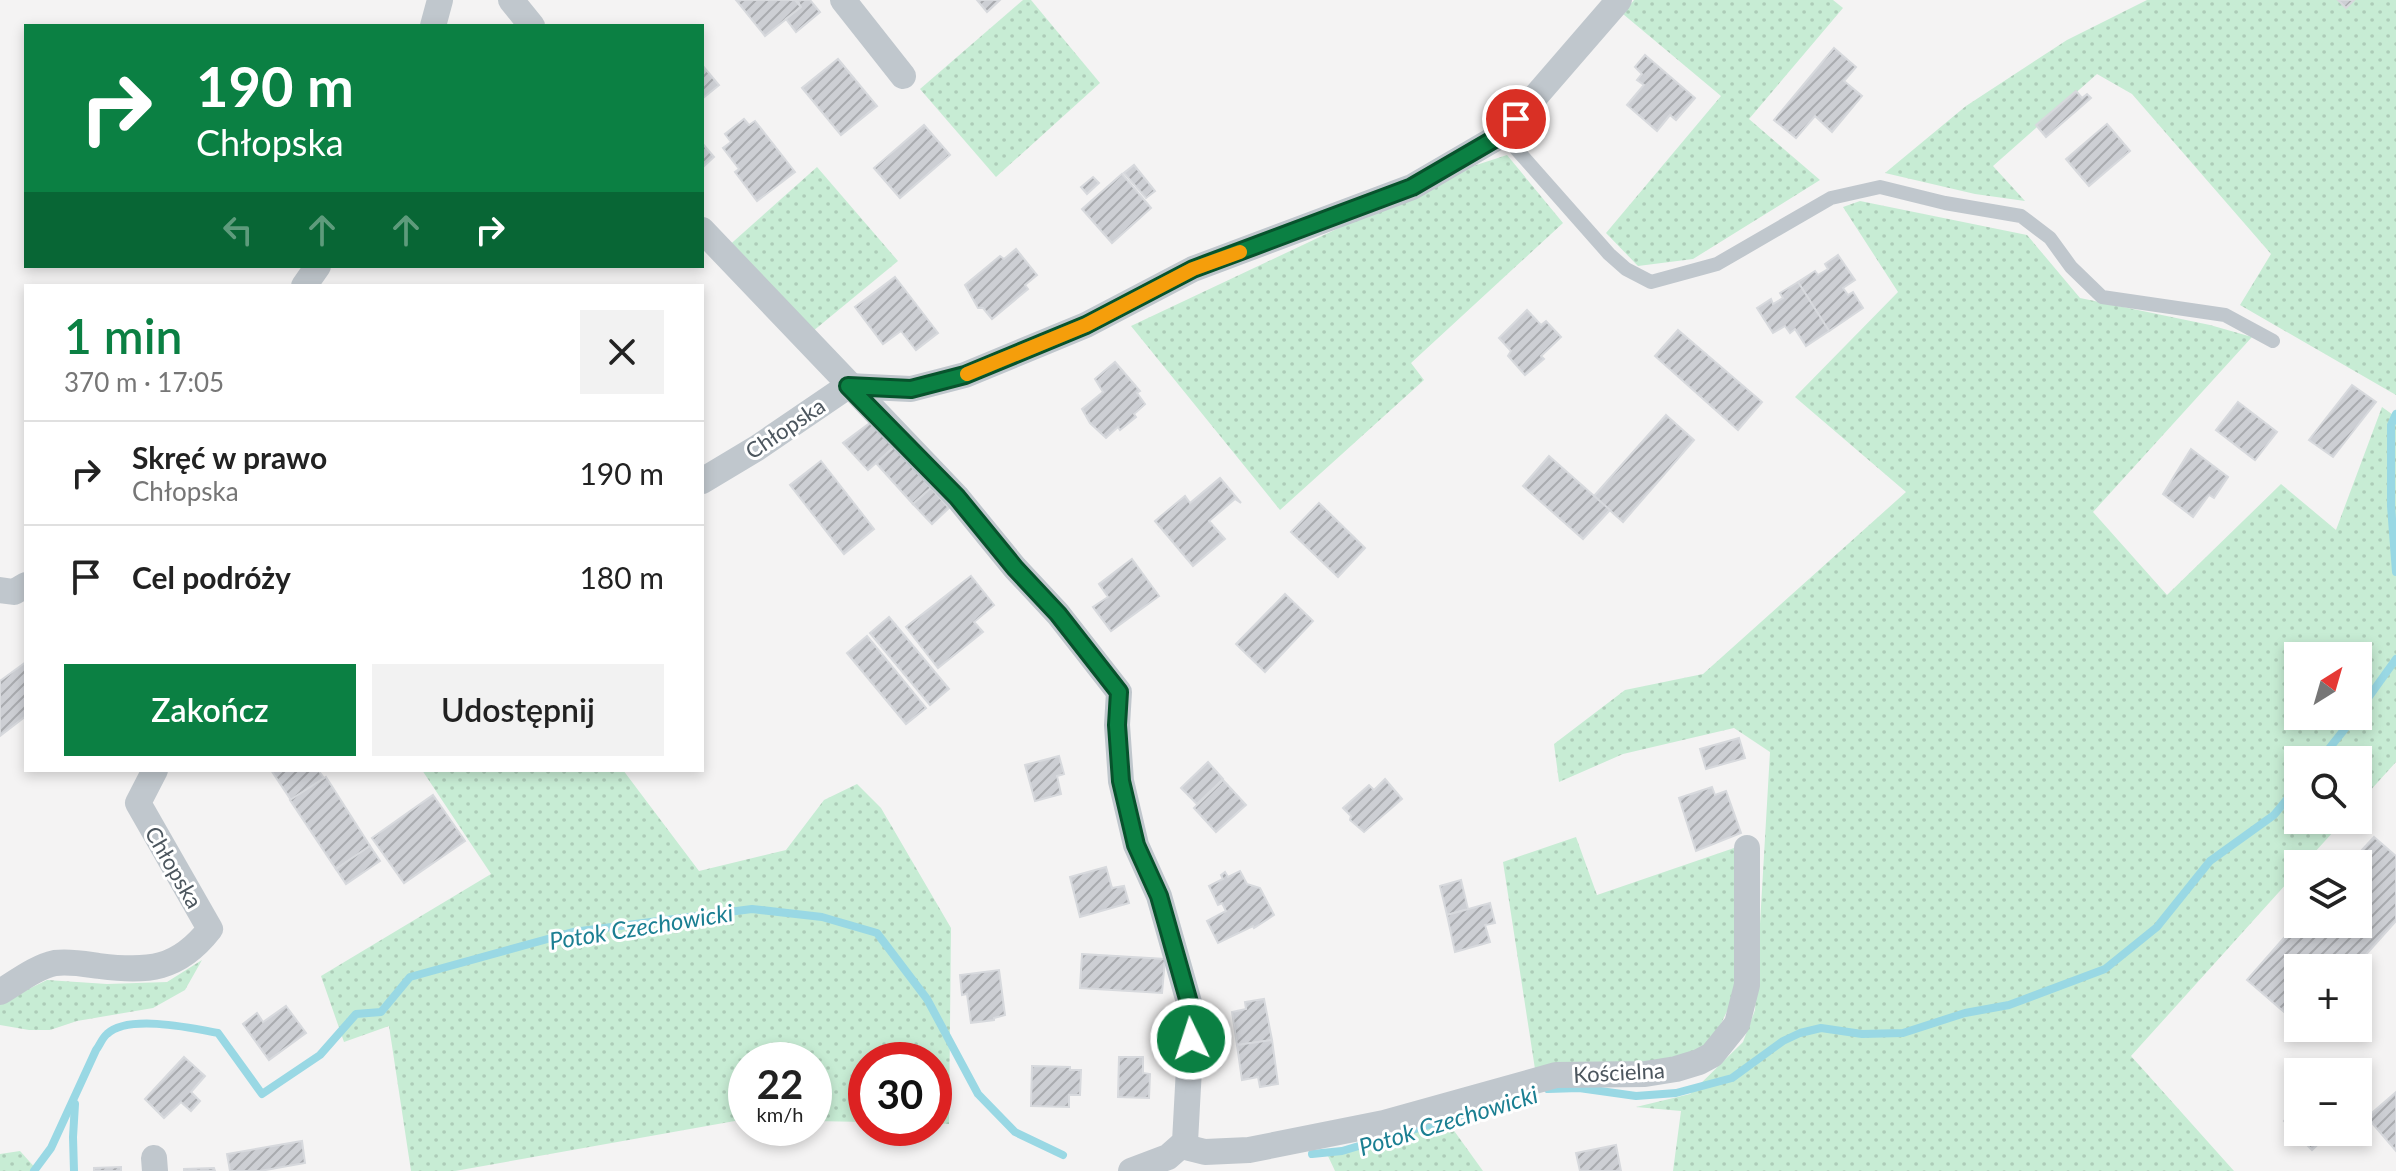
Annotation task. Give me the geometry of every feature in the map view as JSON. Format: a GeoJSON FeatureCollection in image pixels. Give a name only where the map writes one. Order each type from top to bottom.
{"type":"FeatureCollection","features":[{"type":"Feature","properties":{"kind":"street"},"geometry":{"type":"LineString","coordinates":[[434,24],[440,0]]}},
{"type":"Feature","properties":{"kind":"street"},"geometry":{"type":"LineString","coordinates":[[511,0],[530,24]]}},
{"type":"Feature","properties":{"kind":"street"},"geometry":{"type":"LineString","coordinates":[[843,0],[903,76]]}},
{"type":"Feature","properties":{"kind":"street","name":"Chłopska"},"geometry":{"type":"LineString","coordinates":[[704,480],[848,386],[911,389],[965,375],[1086,325],[1193,269],[1412,187],[1503,134],[1619,0]]}},
{"type":"Feature","properties":{"kind":"street"},"geometry":{"type":"LineString","coordinates":[[704,232],[957,497],[1015,568],[1058,614],[1119,692],[1117,725],[1121,781],[1136,845],[1159,896],[1192,1013],[1185,1142],[1168,1157],[1131,1171]]}},
{"type":"Feature","properties":{"kind":"street"},"geometry":{"type":"LineString","coordinates":[[0,590],[14,592],[24,586]]}},
{"type":"Feature","properties":{"kind":"street","name":"Chłopska"},"geometry":{"type":"LineString","coordinates":[[0,992],[40,968],[54,964],[72,962],[130,970],[174,962],[195,948],[210,929],[138,803],[154,772]]}},
{"type":"Feature","properties":{"kind":"street","name":"Kościelna"},"geometry":{"type":"LineString","coordinates":[[1181,1146],[1205,1152],[1249,1150],[1384,1123],[1556,1075],[1645,1074],[1699,1062],[1712,1055],[1737,1024],[1747,985],[1747,848]]}},
{"type":"Feature","properties":{"kind":"lane"},"geometry":{"type":"LineString","coordinates":[[1503,134],[1609,254],[1626,269],[1651,282],[1717,264],[1831,198],[1880,187],[1945,203],[2021,216],[2050,238],[2071,267],[2102,297],[2225,315],[2273,341]]}},
{"type":"Feature","properties":{"kind":"green space"},"geometry":{"type":"Polygon","coordinates":[[[1023,0],[1031,0],[1100,83],[996,177],[920,89],[1023,0]]]}},
{"type":"Feature","properties":{"kind":"green space"},"geometry":{"type":"Polygon","coordinates":[[[1634,0],[1833,0],[1843,8],[1749,119],[1820,180],[1693,259],[1638,266],[1606,233],[1721,96],[1623,14],[1634,0]]]}},
{"type":"Feature","properties":{"kind":"green space"},"geometry":{"type":"Polygon","coordinates":[[[2147,0],[2396,0],[2396,395],[2240,305],[2271,254],[2132,94],[2097,74],[1993,166],[2025,201],[1975,194],[1885,173],[1966,106],[2067,40],[2147,0]]]}},
{"type":"Feature","properties":{"kind":"green space"},"geometry":{"type":"Polygon","coordinates":[[[1507,155],[1563,223],[1411,363],[1424,380],[1280,510],[1131,326],[1464,169],[1507,155]]]}},
{"type":"Feature","properties":{"kind":"green space"},"geometry":{"type":"Polygon","coordinates":[[[817,167],[898,261],[807,336],[725,249],[817,167]]]}},
{"type":"Feature","properties":{"kind":"green space"},"geometry":{"type":"Polygon","coordinates":[[[1860,201],[2027,235],[2080,298],[2210,325],[2252,337],[2093,512],[2167,595],[2281,484],[2336,530],[2382,407],[2396,417],[2396,762],[2372,789],[2372,746],[2284,746],[2284,834],[2331,834],[2317,850],[2284,850],[2284,887],[2131,1056],[2234,1171],[1673,1171],[1681,1111],[1636,1107],[1690,1094],[1743,1042],[1755,1010],[1770,752],[1734,728],[1623,754],[1559,782],[1554,744],[1625,690],[1703,674],[1906,492],[1795,397],[1898,292],[1843,207],[1860,201]]]}},
{"type":"Feature","properties":{"kind":"green space"},"geometry":{"type":"Polygon","coordinates":[[[423,772],[625,772],[699,871],[786,850],[824,800],[857,784],[881,808],[951,928],[950,1042],[848,1042],[848,1122],[832,1121],[832,1042],[728,1042],[728,1122],[455,1171],[411,1171],[389,1026],[344,1042],[321,976],[491,874],[423,772]]]}},
{"type":"Feature","properties":{"kind":"green space"},"geometry":{"type":"Polygon","coordinates":[[[1576,837],[1597,895],[1737,847],[1736,993],[1709,1048],[1687,1062],[1535,1069],[1503,862],[1576,837]]]}},
{"type":"Feature","properties":{"kind":"green space"},"geometry":{"type":"Polygon","coordinates":[[[202,960],[185,990],[153,1008],[77,1021],[50,1030],[0,1025],[0,1003],[47,980],[107,984],[167,982],[202,960]]]}},
{"type":"Feature","properties":{"kind":"green space"},"geometry":{"type":"Polygon","coordinates":[[[1447,1121],[1483,1171],[1335,1171],[1328,1156],[1447,1121]]]}},
{"type":"Feature","properties":{"kind":"green space"},"geometry":{"type":"Polygon","coordinates":[[[20,1151],[38,1171],[0,1171],[0,1154],[20,1151]]]}},
{"type":"Feature","properties":{"kind":"building"},"geometry":{"type":"Polygon","coordinates":[[[736,0],[795,0],[801,7],[765,36],[736,0]]]}},
{"type":"Feature","properties":{"kind":"building"},"geometry":{"type":"Polygon","coordinates":[[[797,0],[810,0],[820,12],[796,32],[786,19],[801,7],[797,0]]]}},
{"type":"Feature","properties":{"kind":"building"},"geometry":{"type":"Polygon","coordinates":[[[977,0],[1000,0],[987,12],[977,0]]]}},
{"type":"Feature","properties":{"kind":"building"},"geometry":{"type":"Polygon","coordinates":[[[2338,0],[2354,0],[2346,8],[2338,0]]]}},
{"type":"Feature","properties":{"kind":"building"},"geometry":{"type":"Polygon","coordinates":[[[1834,48],[1856,67],[1844,81],[1862,96],[1832,132],[1815,116],[1796,138],[1774,120],[1834,48]]]}},
{"type":"Feature","properties":{"kind":"building"},"geometry":{"type":"Polygon","coordinates":[[[1645,55],[1695,98],[1676,120],[1670,115],[1657,131],[1627,105],[1644,85],[1637,80],[1642,74],[1635,67],[1645,55]]]}},
{"type":"Feature","properties":{"kind":"building"},"geometry":{"type":"Polygon","coordinates":[[[838,59],[877,106],[841,135],[802,88],[838,59]]]}},
{"type":"Feature","properties":{"kind":"building"},"geometry":{"type":"Polygon","coordinates":[[[704,67],[719,85],[704,97],[704,67]]]}},
{"type":"Feature","properties":{"kind":"building"},"geometry":{"type":"Polygon","coordinates":[[[2076,91],[2082,98],[2087,94],[2091,98],[2046,137],[2036,125],[2076,91]]]}},
{"type":"Feature","properties":{"kind":"building"},"geometry":{"type":"Polygon","coordinates":[[[744,119],[749,125],[755,121],[795,172],[757,201],[735,172],[739,169],[723,148],[731,142],[725,134],[744,119]]]}},
{"type":"Feature","properties":{"kind":"building"},"geometry":{"type":"Polygon","coordinates":[[[2107,124],[2130,151],[2089,186],[2066,159],[2107,124]]]}},
{"type":"Feature","properties":{"kind":"building"},"geometry":{"type":"Polygon","coordinates":[[[924,125],[950,155],[900,198],[874,168],[924,125]]]}},
{"type":"Feature","properties":{"kind":"building"},"geometry":{"type":"Polygon","coordinates":[[[704,145],[714,157],[704,166],[704,145]]]}},
{"type":"Feature","properties":{"kind":"building"},"geometry":{"type":"Polygon","coordinates":[[[1134,165],[1155,191],[1146,198],[1124,173],[1134,165]]]}},
{"type":"Feature","properties":{"kind":"building"},"geometry":{"type":"Polygon","coordinates":[[[1122,174],[1151,208],[1112,243],[1082,209],[1122,174]]]}},
{"type":"Feature","properties":{"kind":"building"},"geometry":{"type":"Polygon","coordinates":[[[1093,177],[1099,183],[1087,194],[1081,187],[1093,177]]]}},
{"type":"Feature","properties":{"kind":"building"},"geometry":{"type":"Polygon","coordinates":[[[1016,249],[1037,275],[1025,285],[1028,289],[992,319],[983,308],[978,308],[965,285],[1000,256],[1004,259],[1016,249]]]}},
{"type":"Feature","properties":{"kind":"building"},"geometry":{"type":"Polygon","coordinates":[[[1838,255],[1855,280],[1843,288],[1848,295],[1853,292],[1863,308],[1829,331],[1798,282],[1815,271],[1818,275],[1828,269],[1825,264],[1838,255]]]}},
{"type":"Feature","properties":{"kind":"building"},"geometry":{"type":"Polygon","coordinates":[[[895,277],[938,333],[916,350],[901,331],[883,344],[855,307],[895,277]]]}},
{"type":"Feature","properties":{"kind":"building"},"geometry":{"type":"Polygon","coordinates":[[[1798,282],[1829,331],[1806,346],[1795,329],[1790,333],[1785,326],[1773,333],[1757,308],[1771,299],[1773,304],[1783,298],[1780,293],[1798,282]]]}},
{"type":"Feature","properties":{"kind":"building"},"geometry":{"type":"Polygon","coordinates":[[[1527,310],[1541,325],[1546,321],[1561,337],[1541,356],[1544,359],[1525,375],[1508,356],[1511,351],[1499,338],[1527,310]]]}},
{"type":"Feature","properties":{"kind":"building"},"geometry":{"type":"Polygon","coordinates":[[[1678,330],[1762,402],[1738,430],[1655,356],[1678,330]]]}},
{"type":"Feature","properties":{"kind":"building"},"geometry":{"type":"Polygon","coordinates":[[[1115,362],[1140,391],[1137,393],[1145,404],[1134,414],[1136,417],[1106,438],[1090,423],[1082,409],[1103,392],[1095,379],[1115,362]]]}},
{"type":"Feature","properties":{"kind":"building"},"geometry":{"type":"Polygon","coordinates":[[[2352,385],[2376,402],[2333,457],[2309,440],[2352,385]]]}},
{"type":"Feature","properties":{"kind":"building"},"geometry":{"type":"Polygon","coordinates":[[[2238,402],[2277,432],[2255,460],[2216,430],[2238,402]]]}},
{"type":"Feature","properties":{"kind":"building"},"geometry":{"type":"Polygon","coordinates":[[[1666,415],[1694,440],[1623,522],[1594,496],[1666,415]]]}},
{"type":"Feature","properties":{"kind":"building"},"geometry":{"type":"Polygon","coordinates":[[[871,422],[894,447],[868,470],[843,443],[871,422]]]}},
{"type":"Feature","properties":{"kind":"building"},"geometry":{"type":"Polygon","coordinates":[[[894,447],[931,488],[913,504],[876,463],[894,447]]]}},
{"type":"Feature","properties":{"kind":"building"},"geometry":{"type":"Polygon","coordinates":[[[2191,449],[2228,477],[2214,498],[2209,495],[2193,517],[2163,494],[2191,449]]]}},
{"type":"Feature","properties":{"kind":"building"},"geometry":{"type":"Polygon","coordinates":[[[1549,456],[1610,510],[1583,539],[1523,486],[1549,456]]]}},
{"type":"Feature","properties":{"kind":"building"},"geometry":{"type":"Polygon","coordinates":[[[821,461],[874,529],[844,554],[790,485],[821,461]]]}},
{"type":"Feature","properties":{"kind":"building"},"geometry":{"type":"Polygon","coordinates":[[[1220,478],[1241,503],[1235,499],[1209,521],[1225,539],[1193,566],[1155,521],[1185,496],[1190,503],[1220,478]]]}},
{"type":"Feature","properties":{"kind":"building"},"geometry":{"type":"Polygon","coordinates":[[[931,488],[949,508],[932,524],[913,504],[931,488]]]}},
{"type":"Feature","properties":{"kind":"building"},"geometry":{"type":"Polygon","coordinates":[[[1319,503],[1365,548],[1338,577],[1291,532],[1319,503]]]}},
{"type":"Feature","properties":{"kind":"building"},"geometry":{"type":"Polygon","coordinates":[[[1132,559],[1159,596],[1111,631],[1093,607],[1108,597],[1099,584],[1132,559]]]}},
{"type":"Feature","properties":{"kind":"building"},"geometry":{"type":"Polygon","coordinates":[[[971,576],[994,605],[974,622],[983,632],[938,668],[906,627],[971,576]]]}},
{"type":"Feature","properties":{"kind":"building"},"geometry":{"type":"Polygon","coordinates":[[[1285,594],[1313,621],[1265,672],[1236,644],[1285,594]]]}},
{"type":"Feature","properties":{"kind":"building"},"geometry":{"type":"Polygon","coordinates":[[[889,617],[949,689],[930,705],[870,633],[889,617]]]}},
{"type":"Feature","properties":{"kind":"building"},"geometry":{"type":"Polygon","coordinates":[[[867,636],[926,708],[906,724],[847,653],[867,636]]]}},
{"type":"Feature","properties":{"kind":"building"},"geometry":{"type":"Polygon","coordinates":[[[24,663],[24,718],[0,736],[0,681],[24,663]]]}},
{"type":"Feature","properties":{"kind":"building"},"geometry":{"type":"Polygon","coordinates":[[[1739,738],[1745,758],[1706,769],[1700,749],[1739,738]]]}},
{"type":"Feature","properties":{"kind":"building"},"geometry":{"type":"Polygon","coordinates":[[[1059,756],[1064,774],[1057,776],[1061,794],[1035,801],[1025,765],[1059,756]]]}},
{"type":"Feature","properties":{"kind":"building"},"geometry":{"type":"Polygon","coordinates":[[[1208,762],[1223,779],[1197,804],[1181,788],[1208,762]]]}},
{"type":"Feature","properties":{"kind":"building"},"geometry":{"type":"Polygon","coordinates":[[[272,772],[320,772],[324,778],[291,800],[272,772]]]}},
{"type":"Feature","properties":{"kind":"building"},"geometry":{"type":"Polygon","coordinates":[[[326,777],[370,846],[336,869],[290,800],[326,777]]]}},
{"type":"Feature","properties":{"kind":"building"},"geometry":{"type":"Polygon","coordinates":[[[1385,779],[1402,799],[1364,832],[1350,820],[1351,816],[1343,808],[1369,785],[1374,790],[1385,779]]]}},
{"type":"Feature","properties":{"kind":"building"},"geometry":{"type":"Polygon","coordinates":[[[1223,780],[1246,805],[1216,832],[1194,808],[1223,780]]]}},
{"type":"Feature","properties":{"kind":"building"},"geometry":{"type":"Polygon","coordinates":[[[1712,787],[1715,795],[1726,791],[1741,833],[1696,851],[1679,798],[1712,787]]]}},
{"type":"Feature","properties":{"kind":"building"},"geometry":{"type":"Polygon","coordinates":[[[433,795],[465,841],[404,883],[372,838],[433,795]]]}},
{"type":"Feature","properties":{"kind":"building"},"geometry":{"type":"Polygon","coordinates":[[[2374,837],[2396,856],[2396,921],[2367,954],[2284,954],[2284,1012],[2247,980],[2284,938],[2372,938],[2372,850],[2362,850],[2374,837]]]}},
{"type":"Feature","properties":{"kind":"building"},"geometry":{"type":"Polygon","coordinates":[[[370,846],[380,861],[346,884],[336,869],[370,846]]]}},
{"type":"Feature","properties":{"kind":"building"},"geometry":{"type":"Polygon","coordinates":[[[1106,867],[1112,888],[1124,886],[1129,903],[1080,917],[1070,877],[1106,867]]]}},
{"type":"Feature","properties":{"kind":"building"},"geometry":{"type":"Polygon","coordinates":[[[1240,871],[1247,884],[1260,888],[1274,915],[1254,928],[1218,943],[1207,921],[1226,911],[1222,903],[1218,905],[1209,886],[1223,879],[1221,875],[1225,872],[1228,877],[1240,871]]]}},
{"type":"Feature","properties":{"kind":"building"},"geometry":{"type":"Polygon","coordinates":[[[1461,880],[1468,909],[1447,915],[1440,886],[1461,880]]]}},
{"type":"Feature","properties":{"kind":"building"},"geometry":{"type":"Polygon","coordinates":[[[1490,903],[1495,923],[1485,925],[1490,942],[1455,952],[1447,915],[1490,903]]]}},
{"type":"Feature","properties":{"kind":"building"},"geometry":{"type":"Polygon","coordinates":[[[1082,954],[1165,959],[1162,993],[1080,988],[1082,954]]]}},
{"type":"Feature","properties":{"kind":"building"},"geometry":{"type":"Polygon","coordinates":[[[999,970],[1005,1015],[971,1023],[967,994],[962,995],[960,975],[999,970]]]}},
{"type":"Feature","properties":{"kind":"building"},"geometry":{"type":"Polygon","coordinates":[[[1264,999],[1272,1040],[1237,1045],[1232,1012],[1246,1009],[1245,1002],[1264,999]]]}},
{"type":"Feature","properties":{"kind":"building"},"geometry":{"type":"Polygon","coordinates":[[[286,1006],[306,1033],[269,1060],[243,1024],[257,1013],[263,1022],[286,1006]]]}},
{"type":"Feature","properties":{"kind":"building"},"geometry":{"type":"Polygon","coordinates":[[[1272,1040],[1278,1084],[1260,1087],[1258,1077],[1242,1080],[1237,1045],[1272,1040]]]}},
{"type":"Feature","properties":{"kind":"building"},"geometry":{"type":"Polygon","coordinates":[[[184,1057],[205,1076],[191,1092],[200,1101],[191,1111],[181,1102],[164,1118],[145,1099],[184,1057]]]}},
{"type":"Feature","properties":{"kind":"building"},"geometry":{"type":"Polygon","coordinates":[[[1119,1057],[1143,1057],[1143,1073],[1150,1074],[1149,1098],[1118,1097],[1119,1057]]]}},
{"type":"Feature","properties":{"kind":"building"},"geometry":{"type":"Polygon","coordinates":[[[1032,1066],[1081,1070],[1080,1095],[1069,1095],[1069,1107],[1031,1106],[1032,1066]]]}},
{"type":"Feature","properties":{"kind":"building"},"geometry":{"type":"Polygon","coordinates":[[[2396,1092],[2396,1151],[2372,1123],[2372,1113],[2396,1092]]]}},
{"type":"Feature","properties":{"kind":"building"},"geometry":{"type":"Polygon","coordinates":[[[302,1141],[305,1163],[260,1171],[230,1171],[227,1154],[302,1141]]]}},
{"type":"Feature","properties":{"kind":"building"},"geometry":{"type":"Polygon","coordinates":[[[1616,1145],[1621,1171],[1580,1171],[1576,1153],[1616,1145]]]}},
{"type":"Feature","properties":{"kind":"building"},"geometry":{"type":"Polygon","coordinates":[[[121,1167],[121,1171],[94,1171],[94,1168],[121,1167]]]}},
{"type":"Feature","properties":{"kind":"building"},"geometry":{"type":"Polygon","coordinates":[[[214,1168],[215,1171],[184,1171],[184,1169],[214,1168]]]}},
{"type":"Feature","properties":{"kind":"waterway","name":"Potok Czechowicki"},"geometry":{"type":"LineString","coordinates":[[2396,414],[2391,425],[2391,506],[2396,572]]}},
{"type":"Feature","properties":{"kind":"waterway","name":"Potok Czechowicki"},"geometry":{"type":"LineString","coordinates":[[2372,692],[2396,659]]}},
{"type":"Feature","properties":{"kind":"waterway","name":"Potok Czechowicki"},"geometry":{"type":"LineString","coordinates":[[2331,746],[2344,730]]}},
{"type":"Feature","properties":{"kind":"waterway","name":"Potok Czechowicki"},"geometry":{"type":"LineString","coordinates":[[1548,1089],[1579,1088],[1636,1096],[1676,1093],[1732,1078],[1783,1041],[1800,1033],[1821,1028],[1862,1034],[1903,1033],[1965,1013],[2009,1005],[2105,969],[2157,927],[2210,861],[2274,815],[2284,803]]}},
{"type":"Feature","properties":{"kind":"waterway","name":"Potok Czechowicki"},"geometry":{"type":"LineString","coordinates":[[34,1171],[51,1148],[96,1050],[105,1036],[117,1028],[161,1024],[218,1033],[262,1094],[320,1055],[356,1014],[381,1012],[410,977],[573,932],[752,909],[822,917],[877,933],[927,999],[978,1094],[1015,1132],[1063,1155]]}},
{"type":"Feature","properties":{"kind":"waterway"},"geometry":{"type":"LineString","coordinates":[[74,1171],[75,1104]]}},
{"type":"Feature","properties":{"kind":"waterway","name":"Potok Czechowicki"},"geometry":{"type":"LineString","coordinates":[[1312,1154],[1342,1151],[1496,1105]]}},
{"type":"Feature","properties":{"kind":"slow traffic"},"geometry":{"type":"LineString","coordinates":[[967,374],[1086,325],[1193,269],[1240,252]]}},
{"type":"Feature","properties":{"kind":"route"},"geometry":{"type":"LineString","coordinates":[[1191,1039],[1192,1013],[1159,896],[1136,845],[1121,781],[1117,725],[1119,692],[1058,614],[1015,568],[957,497],[848,386],[911,389],[965,375],[1086,325],[1193,269],[1412,187],[1503,134],[1516,119]]}}]}
